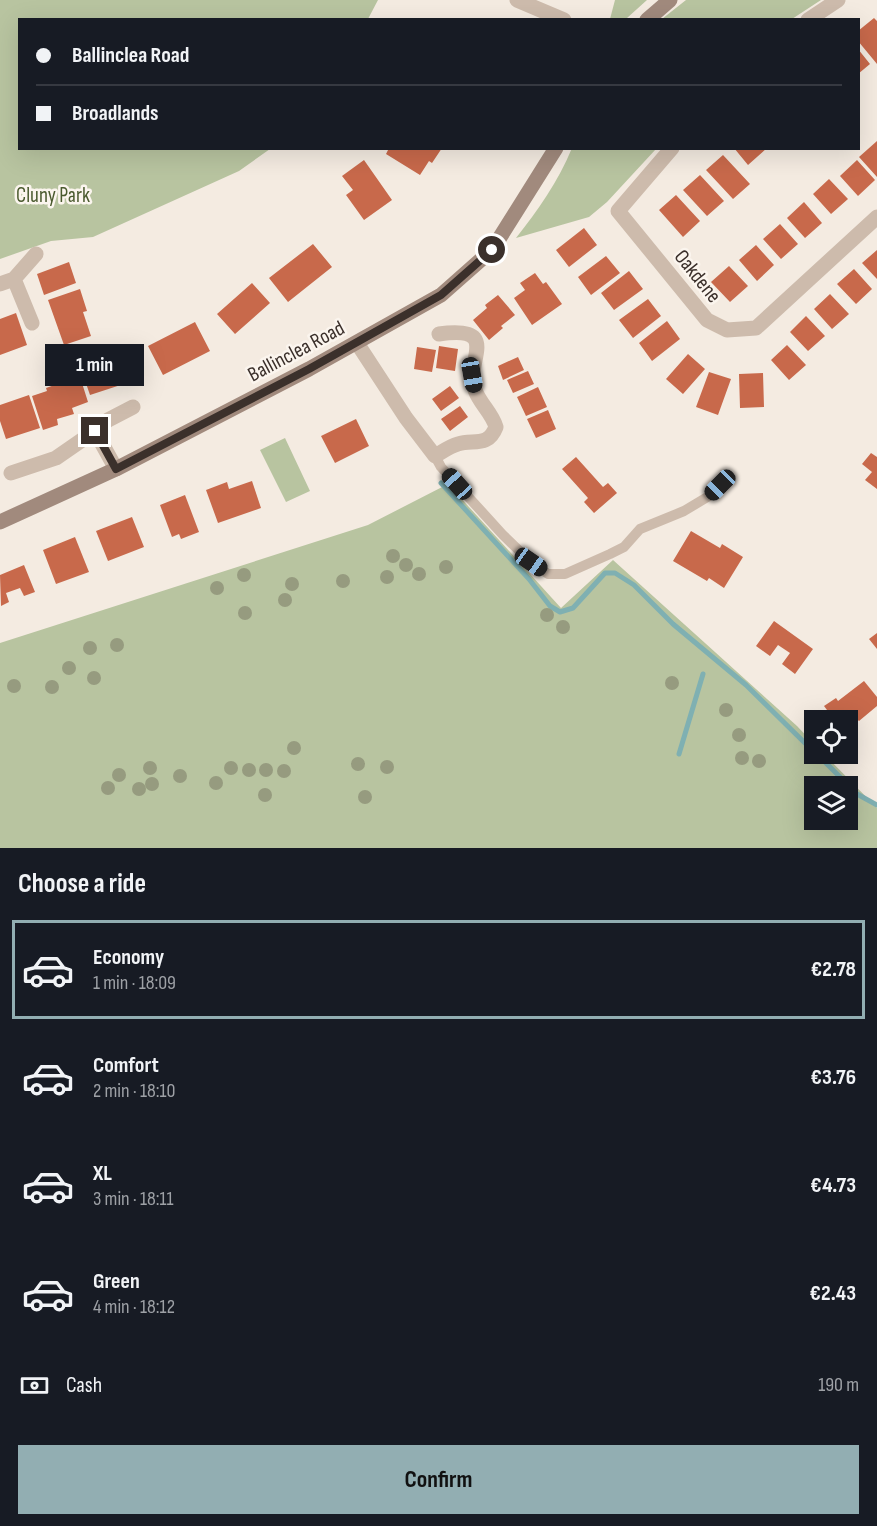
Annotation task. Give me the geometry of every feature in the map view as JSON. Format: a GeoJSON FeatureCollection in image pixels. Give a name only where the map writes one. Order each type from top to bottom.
{"type":"FeatureCollection","features":[{"type":"Feature","properties":{"kind":"street"},"geometry":{"type":"LineString","coordinates":[[518,0],[559,18]]}},
{"type":"Feature","properties":{"kind":"street"},"geometry":{"type":"LineString","coordinates":[[649,18],[670,0]]}},
{"type":"Feature","properties":{"kind":"street"},"geometry":{"type":"LineString","coordinates":[[811,18],[838,0]]}},
{"type":"Feature","properties":{"kind":"street","name":"Ballinclea Road"},"geometry":{"type":"LineString","coordinates":[[0,522],[116,469],[357,343],[441,295],[492,250],[555,150]]}},
{"type":"Feature","properties":{"kind":"street","name":"Oakdene"},"geometry":{"type":"LineString","coordinates":[[670,150],[618,211],[707,320],[727,330],[756,328],[877,217]]}},
{"type":"Feature","properties":{"kind":"street"},"geometry":{"type":"LineString","coordinates":[[32,323],[7,282],[36,254]]}},
{"type":"Feature","properties":{"kind":"street"},"geometry":{"type":"LineString","coordinates":[[357,343],[406,418],[435,456],[459,443],[477,443],[488,439],[496,427],[494,419],[474,390],[472,375],[478,352],[477,344],[472,336],[464,332],[439,334]]}},
{"type":"Feature","properties":{"kind":"street"},"geometry":{"type":"LineString","coordinates":[[11,473],[56,458],[108,420],[133,407]]}},
{"type":"Feature","properties":{"kind":"street"},"geometry":{"type":"LineString","coordinates":[[95,431],[116,469]]}},
{"type":"Feature","properties":{"kind":"lane"},"geometry":{"type":"LineString","coordinates":[[435,456],[441,467],[503,534],[531,562],[548,574],[565,574],[624,547],[640,529],[684,511],[709,496],[720,485]]}},
{"type":"Feature","properties":{"kind":"green space","name":"Cluny Park"},"geometry":{"type":"Polygon","coordinates":[[[0,0],[378,0],[369,18],[18,18],[18,150],[269,150],[239,171],[93,237],[51,241],[0,259],[0,0]]]}},
{"type":"Feature","properties":{"kind":"green space"},"geometry":{"type":"Polygon","coordinates":[[[615,0],[647,0],[627,18],[610,18],[615,0]]]}},
{"type":"Feature","properties":{"kind":"green space"},"geometry":{"type":"Polygon","coordinates":[[[686,0],[821,0],[794,18],[663,18],[686,0]]]}},
{"type":"Feature","properties":{"kind":"green space"},"geometry":{"type":"Polygon","coordinates":[[[571,150],[655,150],[607,202],[589,217],[516,238],[547,195],[571,150]]]}},
{"type":"Feature","properties":{"kind":"green space"},"geometry":{"type":"Polygon","coordinates":[[[285,438],[310,491],[286,502],[260,450],[285,438]]]}},
{"type":"Feature","properties":{"kind":"green space"},"geometry":{"type":"Polygon","coordinates":[[[448,484],[561,608],[613,560],[804,733],[804,764],[834,764],[846,776],[804,776],[804,830],[858,830],[858,789],[877,808],[877,848],[0,848],[0,643],[368,525],[448,484]]]}},
{"type":"Feature","properties":{"kind":"building"},"geometry":{"type":"Polygon","coordinates":[[[874,18],[877,21],[877,64],[860,43],[860,29],[874,18]]]}},
{"type":"Feature","properties":{"kind":"building"},"geometry":{"type":"Polygon","coordinates":[[[860,52],[870,64],[860,72],[860,52]]]}},
{"type":"Feature","properties":{"kind":"building"},"geometry":{"type":"Polygon","coordinates":[[[877,141],[877,177],[859,157],[877,141]]]}},
{"type":"Feature","properties":{"kind":"building"},"geometry":{"type":"Polygon","coordinates":[[[388,150],[441,150],[432,163],[429,161],[420,175],[386,154],[388,150]]]}},
{"type":"Feature","properties":{"kind":"building"},"geometry":{"type":"Polygon","coordinates":[[[736,150],[765,150],[748,165],[736,150]]]}},
{"type":"Feature","properties":{"kind":"building"},"geometry":{"type":"Polygon","coordinates":[[[723,155],[750,184],[733,199],[706,170],[723,155]]]}},
{"type":"Feature","properties":{"kind":"building"},"geometry":{"type":"Polygon","coordinates":[[[364,160],[392,200],[364,220],[346,195],[353,190],[342,176],[364,160]]]}},
{"type":"Feature","properties":{"kind":"building"},"geometry":{"type":"Polygon","coordinates":[[[857,160],[875,180],[858,196],[840,176],[857,160]]]}},
{"type":"Feature","properties":{"kind":"building"},"geometry":{"type":"Polygon","coordinates":[[[700,175],[724,201],[707,216],[683,190],[700,175]]]}},
{"type":"Feature","properties":{"kind":"building"},"geometry":{"type":"Polygon","coordinates":[[[829,179],[848,199],[831,214],[813,194],[829,179]]]}},
{"type":"Feature","properties":{"kind":"building"},"geometry":{"type":"Polygon","coordinates":[[[676,195],[700,221],[683,237],[659,210],[676,195]]]}},
{"type":"Feature","properties":{"kind":"building"},"geometry":{"type":"Polygon","coordinates":[[[804,202],[822,223],[805,238],[787,218],[804,202]]]}},
{"type":"Feature","properties":{"kind":"building"},"geometry":{"type":"Polygon","coordinates":[[[780,224],[798,244],[781,259],[763,239],[780,224]]]}},
{"type":"Feature","properties":{"kind":"building"},"geometry":{"type":"Polygon","coordinates":[[[584,228],[597,245],[569,267],[556,250],[584,228]]]}},
{"type":"Feature","properties":{"kind":"building"},"geometry":{"type":"Polygon","coordinates":[[[313,244],[332,267],[288,302],[269,278],[313,244]]]}},
{"type":"Feature","properties":{"kind":"building"},"geometry":{"type":"Polygon","coordinates":[[[756,245],[774,265],[757,281],[739,260],[756,245]]]}},
{"type":"Feature","properties":{"kind":"building"},"geometry":{"type":"Polygon","coordinates":[[[877,250],[877,279],[862,263],[877,250]]]}},
{"type":"Feature","properties":{"kind":"building"},"geometry":{"type":"Polygon","coordinates":[[[606,256],[620,273],[591,295],[578,277],[606,256]]]}},
{"type":"Feature","properties":{"kind":"building"},"geometry":{"type":"Polygon","coordinates":[[[69,262],[76,283],[44,295],[37,274],[69,262]]]}},
{"type":"Feature","properties":{"kind":"building"},"geometry":{"type":"Polygon","coordinates":[[[729,266],[748,286],[730,302],[711,282],[729,266]]]}},
{"type":"Feature","properties":{"kind":"building"},"geometry":{"type":"Polygon","coordinates":[[[854,269],[872,289],[856,304],[837,284],[854,269]]]}},
{"type":"Feature","properties":{"kind":"building"},"geometry":{"type":"Polygon","coordinates":[[[629,271],[643,289],[614,310],[601,293],[629,271]]]}},
{"type":"Feature","properties":{"kind":"building"},"geometry":{"type":"Polygon","coordinates":[[[535,273],[543,284],[546,282],[562,304],[532,325],[514,298],[525,290],[520,283],[535,273]]]}},
{"type":"Feature","properties":{"kind":"building"},"geometry":{"type":"Polygon","coordinates":[[[252,283],[270,303],[235,334],[217,314],[252,283]]]}},
{"type":"Feature","properties":{"kind":"building"},"geometry":{"type":"Polygon","coordinates":[[[80,289],[87,311],[83,312],[91,336],[64,345],[48,300],[80,289]]]}},
{"type":"Feature","properties":{"kind":"building"},"geometry":{"type":"Polygon","coordinates":[[[830,294],[849,314],[832,329],[814,309],[830,294]]]}},
{"type":"Feature","properties":{"kind":"building"},"geometry":{"type":"Polygon","coordinates":[[[498,295],[515,315],[489,340],[473,320],[487,308],[485,305],[498,295]]]}},
{"type":"Feature","properties":{"kind":"building"},"geometry":{"type":"Polygon","coordinates":[[[648,299],[661,316],[633,338],[619,320],[648,299]]]}},
{"type":"Feature","properties":{"kind":"building"},"geometry":{"type":"Polygon","coordinates":[[[16,313],[27,345],[0,355],[0,319],[16,313]]]}},
{"type":"Feature","properties":{"kind":"building"},"geometry":{"type":"Polygon","coordinates":[[[806,316],[825,336],[808,351],[790,332],[806,316]]]}},
{"type":"Feature","properties":{"kind":"building"},"geometry":{"type":"Polygon","coordinates":[[[667,321],[680,339],[652,361],[639,343],[667,321]]]}},
{"type":"Feature","properties":{"kind":"building"},"geometry":{"type":"Polygon","coordinates":[[[195,322],[210,351],[163,375],[148,346],[195,322]]]}},
{"type":"Feature","properties":{"kind":"building"},"geometry":{"type":"Polygon","coordinates":[[[787,345],[806,365],[789,380],[771,360],[787,345]]]}},
{"type":"Feature","properties":{"kind":"building"},"geometry":{"type":"Polygon","coordinates":[[[128,346],[139,379],[90,395],[79,363],[128,346]]]}},
{"type":"Feature","properties":{"kind":"building"},"geometry":{"type":"Polygon","coordinates":[[[439,346],[458,349],[455,371],[436,368],[439,346]]]}},
{"type":"Feature","properties":{"kind":"building"},"geometry":{"type":"Polygon","coordinates":[[[417,347],[436,350],[432,372],[414,369],[417,347]]]}},
{"type":"Feature","properties":{"kind":"building"},"geometry":{"type":"Polygon","coordinates":[[[688,354],[705,369],[683,394],[666,379],[688,354]]]}},
{"type":"Feature","properties":{"kind":"building"},"geometry":{"type":"Polygon","coordinates":[[[518,357],[524,370],[503,380],[498,366],[518,357]]]}},
{"type":"Feature","properties":{"kind":"building"},"geometry":{"type":"Polygon","coordinates":[[[75,361],[88,402],[72,408],[74,414],[57,419],[58,425],[43,430],[32,396],[63,382],[58,366],[75,361]]]}},
{"type":"Feature","properties":{"kind":"building"},"geometry":{"type":"Polygon","coordinates":[[[528,371],[534,384],[513,393],[507,380],[528,371]]]}},
{"type":"Feature","properties":{"kind":"building"},"geometry":{"type":"Polygon","coordinates":[[[709,372],[731,379],[718,415],[696,407],[709,372]]]}},
{"type":"Feature","properties":{"kind":"building"},"geometry":{"type":"Polygon","coordinates":[[[763,373],[764,407],[740,408],[739,374],[763,373]]]}},
{"type":"Feature","properties":{"kind":"building"},"geometry":{"type":"Polygon","coordinates":[[[450,386],[459,398],[441,411],[432,399],[450,386]]]}},
{"type":"Feature","properties":{"kind":"building"},"geometry":{"type":"Polygon","coordinates":[[[538,387],[547,407],[526,416],[517,397],[538,387]]]}},
{"type":"Feature","properties":{"kind":"building"},"geometry":{"type":"Polygon","coordinates":[[[29,395],[40,428],[6,439],[0,421],[0,405],[29,395]]]}},
{"type":"Feature","properties":{"kind":"building"},"geometry":{"type":"Polygon","coordinates":[[[460,406],[468,417],[450,431],[441,419],[460,406]]]}},
{"type":"Feature","properties":{"kind":"building"},"geometry":{"type":"Polygon","coordinates":[[[548,410],[556,429],[536,438],[527,419],[548,410]]]}},
{"type":"Feature","properties":{"kind":"building"},"geometry":{"type":"Polygon","coordinates":[[[356,419],[369,446],[335,463],[321,436],[356,419]]]}},
{"type":"Feature","properties":{"kind":"building"},"geometry":{"type":"Polygon","coordinates":[[[871,453],[877,457],[877,489],[865,480],[872,472],[862,464],[871,453]]]}},
{"type":"Feature","properties":{"kind":"building"},"geometry":{"type":"Polygon","coordinates":[[[576,457],[603,487],[608,483],[617,493],[594,513],[584,502],[588,498],[562,469],[576,457]]]}},
{"type":"Feature","properties":{"kind":"building"},"geometry":{"type":"Polygon","coordinates":[[[252,481],[261,508],[218,523],[206,490],[227,482],[229,489],[252,481]]]}},
{"type":"Feature","properties":{"kind":"building"},"geometry":{"type":"Polygon","coordinates":[[[185,495],[199,532],[181,539],[179,534],[172,537],[160,505],[185,495]]]}},
{"type":"Feature","properties":{"kind":"building"},"geometry":{"type":"Polygon","coordinates":[[[132,517],[144,547],[108,561],[96,531],[132,517]]]}},
{"type":"Feature","properties":{"kind":"building"},"geometry":{"type":"Polygon","coordinates":[[[691,531],[720,548],[722,544],[743,557],[724,588],[709,578],[707,581],[673,561],[691,531]]]}},
{"type":"Feature","properties":{"kind":"building"},"geometry":{"type":"Polygon","coordinates":[[[75,537],[89,572],[56,584],[43,550],[75,537]]]}},
{"type":"Feature","properties":{"kind":"building"},"geometry":{"type":"Polygon","coordinates":[[[24,565],[35,592],[24,596],[20,588],[6,593],[9,602],[1,606],[0,575],[24,565]]]}},
{"type":"Feature","properties":{"kind":"building"},"geometry":{"type":"Polygon","coordinates":[[[774,621],[813,649],[795,674],[782,664],[790,653],[778,645],[770,656],[756,646],[774,621]]]}},
{"type":"Feature","properties":{"kind":"building"},"geometry":{"type":"Polygon","coordinates":[[[877,633],[877,649],[869,639],[877,633]]]}},
{"type":"Feature","properties":{"kind":"building"},"geometry":{"type":"Polygon","coordinates":[[[864,681],[877,697],[877,706],[859,721],[858,710],[827,710],[824,706],[836,698],[838,701],[864,681]]]}},
{"type":"Feature","properties":{"kind":"waterway"},"geometry":{"type":"LineString","coordinates":[[441,483],[529,579],[550,606],[560,612],[573,608],[605,573],[615,573],[634,585],[673,624],[746,685],[804,742]]}},
{"type":"Feature","properties":{"kind":"waterway"},"geometry":{"type":"LineString","coordinates":[[679,754],[703,674]]}},
{"type":"Feature","properties":{"kind":"waterway"},"geometry":{"type":"LineString","coordinates":[[827,764],[857,794],[877,805]]}},
{"type":"Feature","properties":{"kind":"route"},"geometry":{"type":"LineString","coordinates":[[95,431],[116,469],[309,369],[441,295],[492,250]]}}]}
